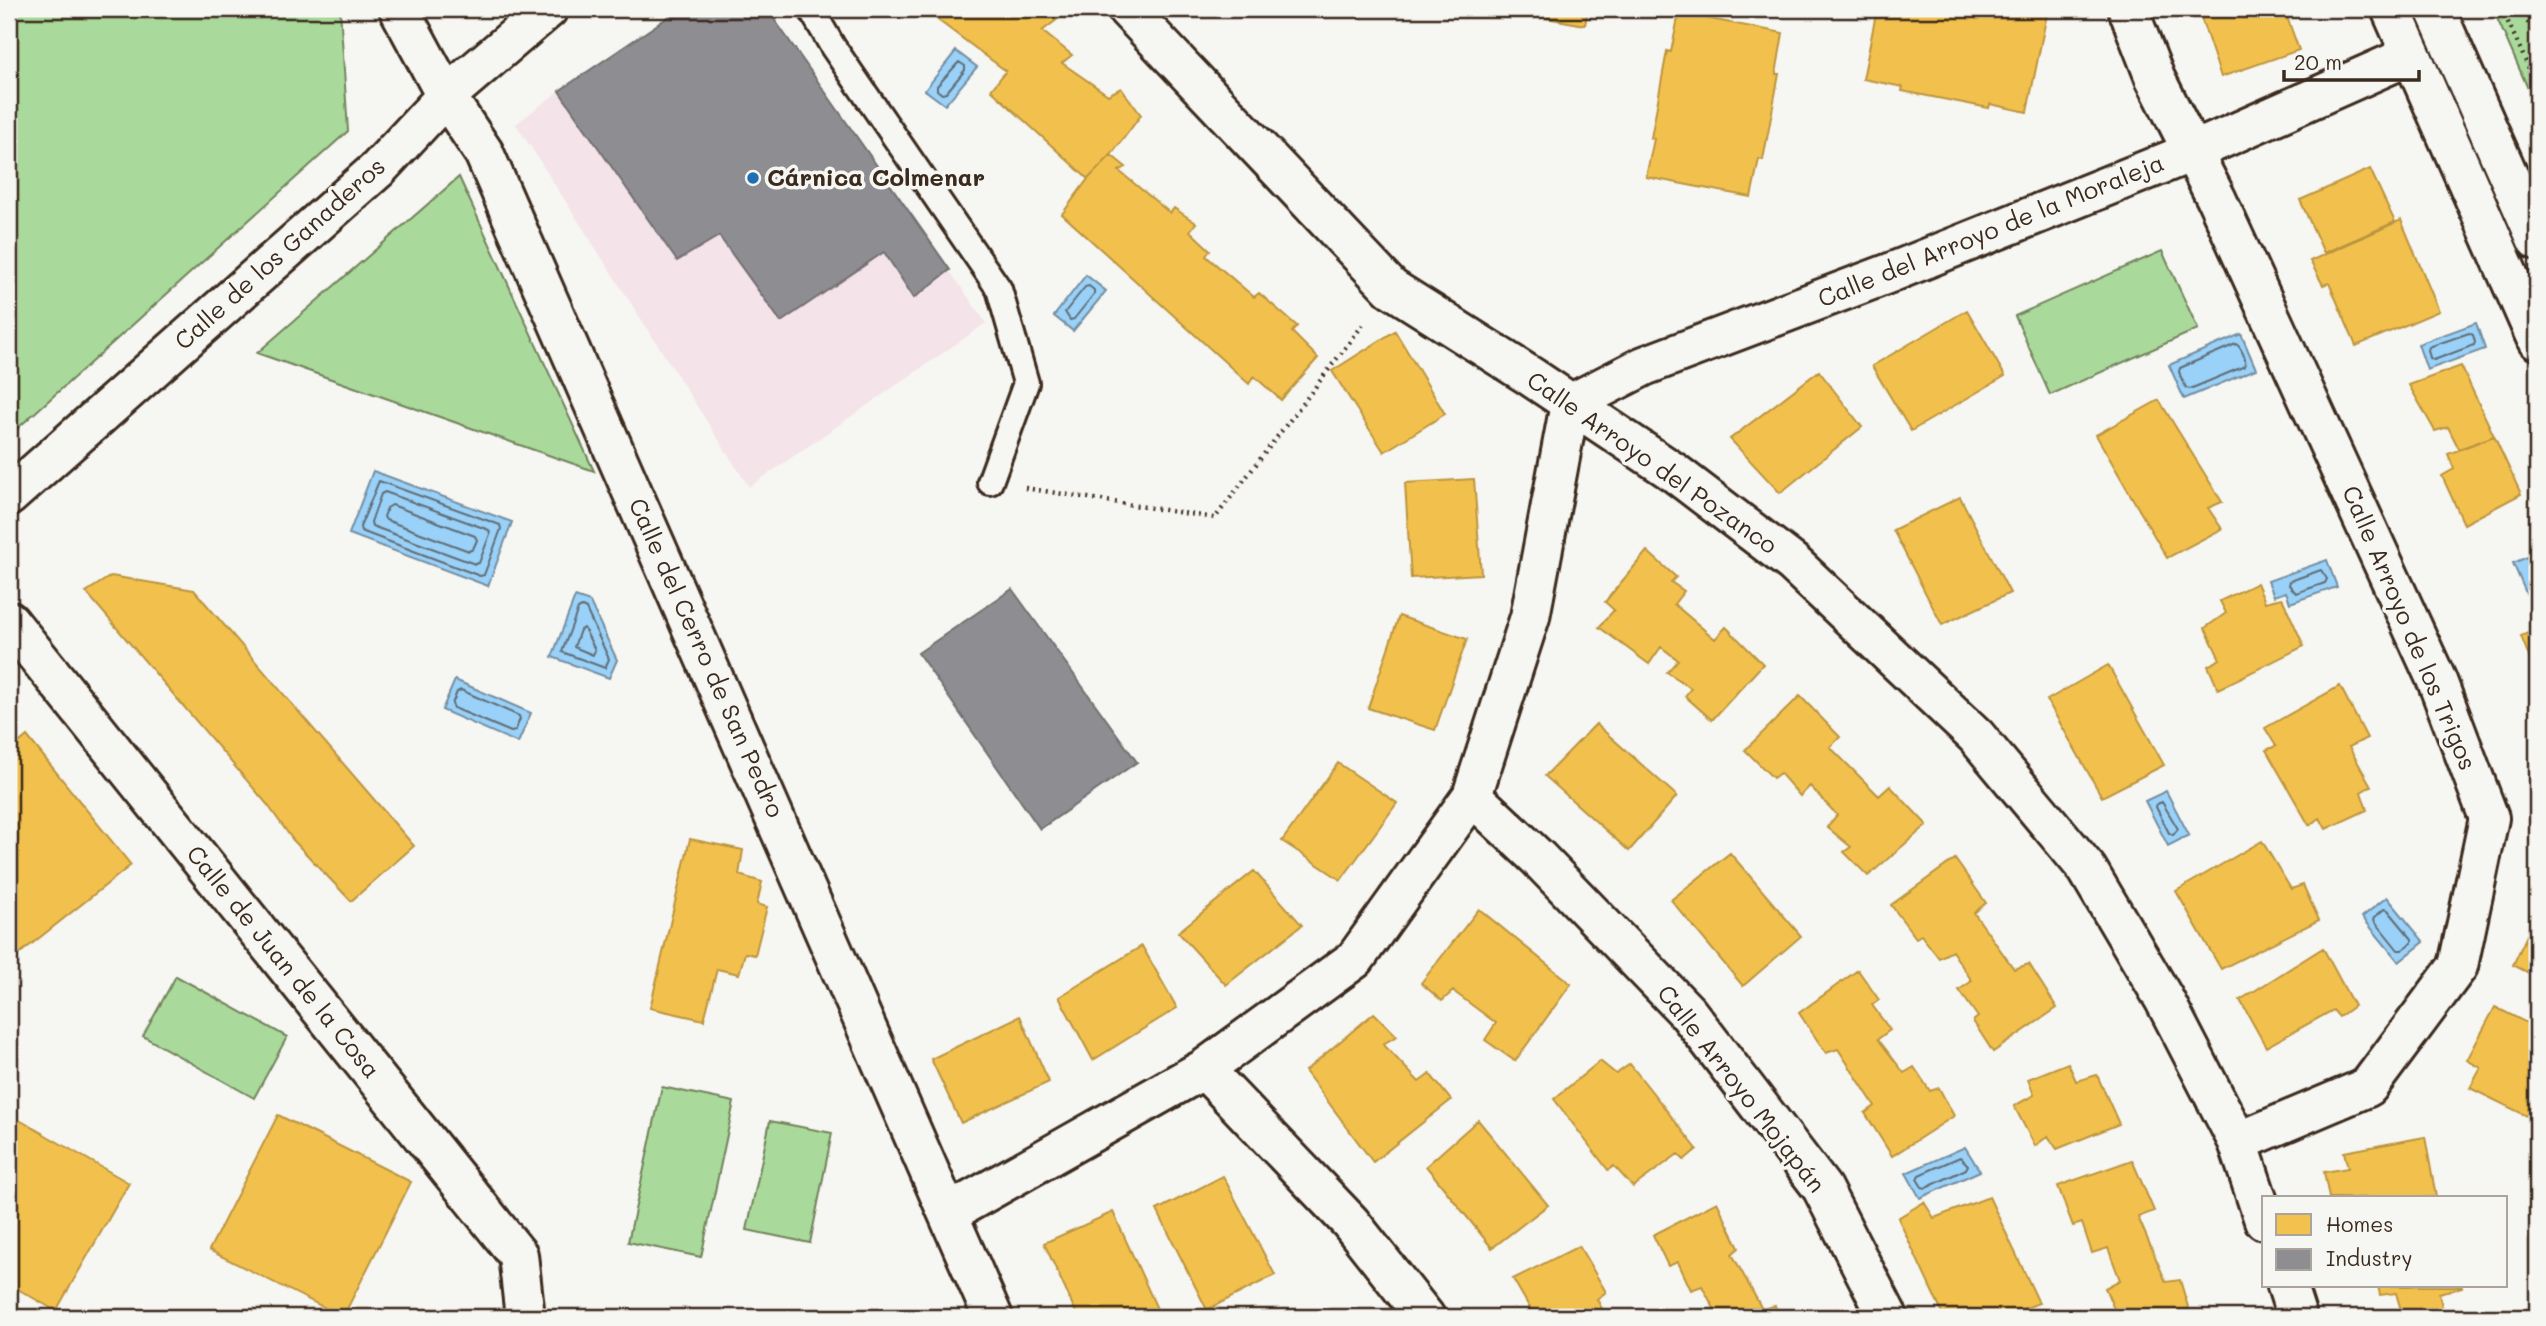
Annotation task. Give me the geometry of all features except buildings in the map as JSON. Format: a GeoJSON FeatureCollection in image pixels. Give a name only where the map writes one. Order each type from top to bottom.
{"type":"FeatureCollection","features":[{"type":"Feature","properties":{"kind":"street","name":"Calle del Cerro de San Pedro"},"geometry":{"type":"LineString","coordinates":[[399,9],[446,96],[484,153],[993,1317]]}},
{"type":"Feature","properties":{"kind":"street","name":"Calle de los Ganaderos"},"geometry":{"type":"LineString","coordinates":[[9,496],[378,169],[446,96],[548,9]]}},
{"type":"Feature","properties":{"kind":"street","name":"Calle Arroyo del Pozanco"},"geometry":{"type":"LineString","coordinates":[[1127,9],[1391,288],[1530,376],[1675,473],[1793,562],[1976,736],[2087,869],[2164,999],[2238,1142],[2262,1214]]}},
{"type":"Feature","properties":{"kind":"street","name":"Calle Arroyo de los Trigos"},"geometry":{"type":"LineString","coordinates":[[2128,9],[2155,78],[2221,211],[2437,681],[2489,818],[2458,966],[2368,1087],[2238,1142]]}},
{"type":"Feature","properties":{"kind":"street"},"geometry":{"type":"LineString","coordinates":[[2391,9],[2537,340]]}},
{"type":"Feature","properties":{"kind":"street"},"geometry":{"type":"LineString","coordinates":[[2435,9],[2537,240]]}},
{"type":"Feature","properties":{"kind":"street","name":"Calle del Arroyo de la Moraleja"},"geometry":{"type":"LineString","coordinates":[[1570,404],[1644,366],[1890,273],[2192,152],[2411,55]]}},
{"type":"Feature","properties":{"kind":"street"},"geometry":{"type":"LineString","coordinates":[[949,1213],[1204,1069],[1355,959],[1472,796],[1530,617],[1570,404]]}},
{"type":"Feature","properties":{"kind":"street","name":"Calle de Juan de la Cosa"},"geometry":{"type":"LineString","coordinates":[[9,621],[518,1255],[525,1317]]}},
{"type":"Feature","properties":{"kind":"street","name":"Calle Arroyo Mojapán"},"geometry":{"type":"LineString","coordinates":[[1472,796],[1538,858],[1688,1013],[1822,1188],[1888,1317]]}},
{"type":"Feature","properties":{"kind":"street"},"geometry":{"type":"LineString","coordinates":[[1204,1069],[1350,1222],[1424,1317]]}},
{"type":"Feature","properties":{"kind":"street"},"geometry":{"type":"LineString","coordinates":[[2288,1288],[2297,1317]]}},
{"type":"Feature","properties":{"kind":"lane"},"geometry":{"type":"LineString","coordinates":[[811,9],[833,47],[999,289],[1026,383],[990,482]]}},
{"type":"Feature","properties":{"kind":"path"},"geometry":{"type":"LineString","coordinates":[[2502,9],[2537,86]]}},
{"type":"Feature","properties":{"kind":"path"},"geometry":{"type":"LineString","coordinates":[[2522,9],[2537,43]]}},
{"type":"Feature","properties":{"kind":"path"},"geometry":{"type":"LineString","coordinates":[[990,482],[1215,519],[1391,288]]}},
{"type":"Feature","properties":{"kind":"shaded area"},"geometry":{"type":"Polygon","coordinates":[[[671,9],[767,9],[986,323],[749,487],[516,124],[559,91],[673,13],[671,9]]]}},
{"type":"Feature","properties":{"kind":"green space"},"geometry":{"type":"Polygon","coordinates":[[[9,9],[340,9],[348,131],[9,436],[9,9]]]}},
{"type":"Feature","properties":{"kind":"green space"},"geometry":{"type":"Polygon","coordinates":[[[2493,9],[2537,9],[2537,109],[2493,9]]]}},
{"type":"Feature","properties":{"kind":"green space"},"geometry":{"type":"Polygon","coordinates":[[[459,177],[594,471],[257,353],[459,177]]]}},
{"type":"Feature","properties":{"kind":"green space"},"geometry":{"type":"Polygon","coordinates":[[[2162,251],[2198,329],[2050,395],[2015,316],[2162,251]]]}},
{"type":"Feature","properties":{"kind":"green space"},"geometry":{"type":"Polygon","coordinates":[[[176,976],[287,1037],[254,1098],[143,1036],[176,976]]]}},
{"type":"Feature","properties":{"kind":"green space"},"geometry":{"type":"Polygon","coordinates":[[[662,1087],[734,1102],[701,1257],[628,1242],[662,1087]]]}},
{"type":"Feature","properties":{"kind":"green space"},"geometry":{"type":"Polygon","coordinates":[[[770,1121],[832,1133],[810,1243],[747,1230],[770,1121]]]}},
{"type":"Feature","properties":{"kind":"water"},"geometry":{"type":"Polygon","coordinates":[[[956,51],[977,67],[945,105],[925,90],[956,51]]]}},
{"type":"Feature","properties":{"kind":"water"},"geometry":{"type":"Polygon","coordinates":[[[1086,275],[1106,291],[1073,331],[1054,316],[1086,275]]]}},
{"type":"Feature","properties":{"kind":"water"},"geometry":{"type":"Polygon","coordinates":[[[2476,323],[2485,349],[2427,370],[2418,344],[2476,323]]]}},
{"type":"Feature","properties":{"kind":"water"},"geometry":{"type":"Polygon","coordinates":[[[2241,334],[2256,369],[2184,399],[2169,365],[2241,334]]]}},
{"type":"Feature","properties":{"kind":"water"},"geometry":{"type":"Polygon","coordinates":[[[373,471],[512,522],[488,586],[349,534],[373,471]]]}},
{"type":"Feature","properties":{"kind":"water"},"geometry":{"type":"Polygon","coordinates":[[[2537,553],[2537,589],[2526,593],[2513,563],[2537,553]]]}},
{"type":"Feature","properties":{"kind":"water"},"geometry":{"type":"Polygon","coordinates":[[[2327,560],[2337,587],[2290,603],[2286,592],[2274,596],[2268,581],[2327,560]]]}},
{"type":"Feature","properties":{"kind":"water"},"geometry":{"type":"Polygon","coordinates":[[[575,597],[590,602],[617,660],[609,678],[552,657],[575,597]]]}},
{"type":"Feature","properties":{"kind":"water"},"geometry":{"type":"Polygon","coordinates":[[[455,680],[531,713],[518,743],[442,710],[455,680]]]}},
{"type":"Feature","properties":{"kind":"water"},"geometry":{"type":"Polygon","coordinates":[[[2166,791],[2189,835],[2168,846],[2145,801],[2166,791]]]}},
{"type":"Feature","properties":{"kind":"water"},"geometry":{"type":"Polygon","coordinates":[[[2387,897],[2424,942],[2399,962],[2362,917],[2387,897]]]}},
{"type":"Feature","properties":{"kind":"water"},"geometry":{"type":"Polygon","coordinates":[[[1965,1147],[1980,1171],[1920,1198],[1906,1173],[1965,1147]]]}},
{"type":"Feature","properties":{"kind":"place","name":"Cárnica Colmenar"},"geometry":{"type":"Point","coordinates":[753,178]}}]}
